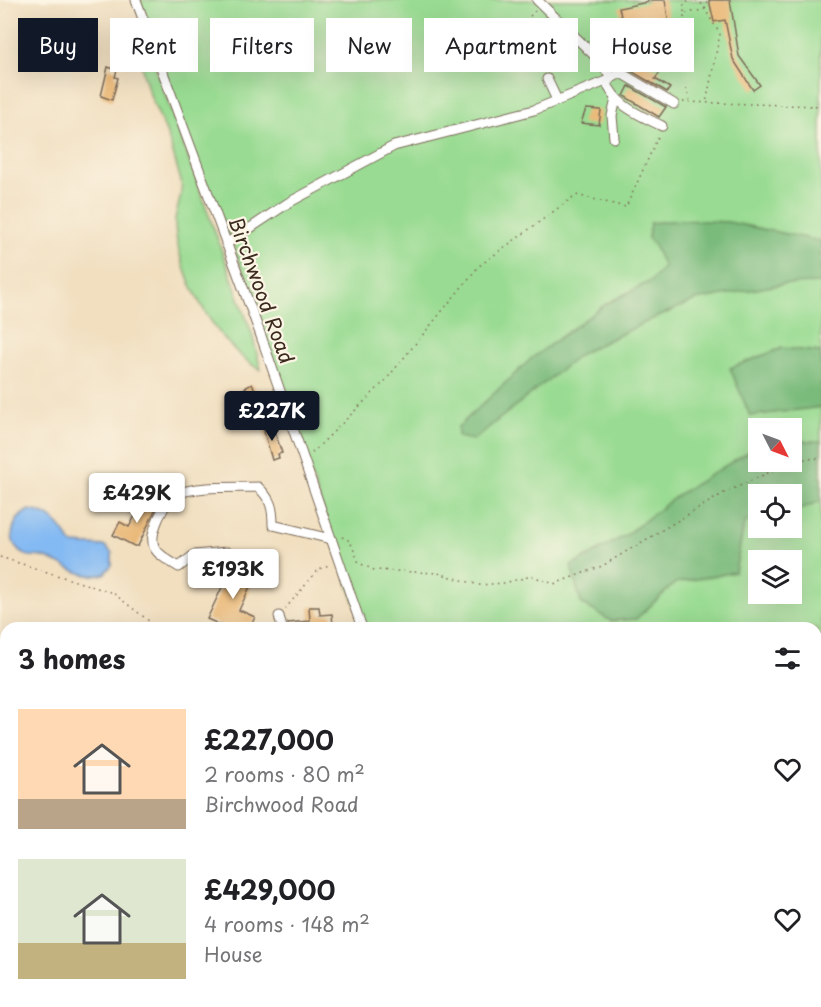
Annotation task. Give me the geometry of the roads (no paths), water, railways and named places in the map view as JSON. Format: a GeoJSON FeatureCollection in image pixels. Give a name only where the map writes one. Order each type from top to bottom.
{"type":"FeatureCollection","features":[{"type":"Feature","properties":{"kind":"street","name":"Birchwood Road"},"geometry":{"type":"LineString","coordinates":[[136,0],[334,538],[339,562],[360,622]]}},
{"type":"Feature","properties":{"kind":"street"},"geometry":{"type":"LineString","coordinates":[[537,0],[595,56],[612,76],[674,104]]}},
{"type":"Feature","properties":{"kind":"street"},"geometry":{"type":"LineString","coordinates":[[226,243],[288,203],[394,146],[488,123],[557,100],[612,76],[615,72]]}},
{"type":"Feature","properties":{"kind":"street"},"geometry":{"type":"LineString","coordinates":[[612,76],[616,99],[612,116],[614,138]]}},
{"type":"Feature","properties":{"kind":"street"},"geometry":{"type":"LineString","coordinates":[[547,79],[557,100]]}},
{"type":"Feature","properties":{"kind":"street"},"geometry":{"type":"LineString","coordinates":[[616,99],[662,126]]}},
{"type":"Feature","properties":{"kind":"street"},"geometry":{"type":"LineString","coordinates":[[227,552],[194,555],[179,567],[157,552],[152,545],[151,534],[164,506],[174,495],[206,489],[258,487],[267,495],[273,507],[273,525],[334,538]]}},
{"type":"Feature","properties":{"kind":"street"},"geometry":{"type":"LineString","coordinates":[[279,616],[280,622]]}},
{"type":"Feature","properties":{"kind":"water"},"geometry":{"type":"Polygon","coordinates":[[[29,510],[37,511],[55,521],[72,544],[105,546],[112,553],[112,565],[104,574],[87,575],[40,556],[24,554],[18,549],[12,537],[14,525],[29,510]]]}}]}
